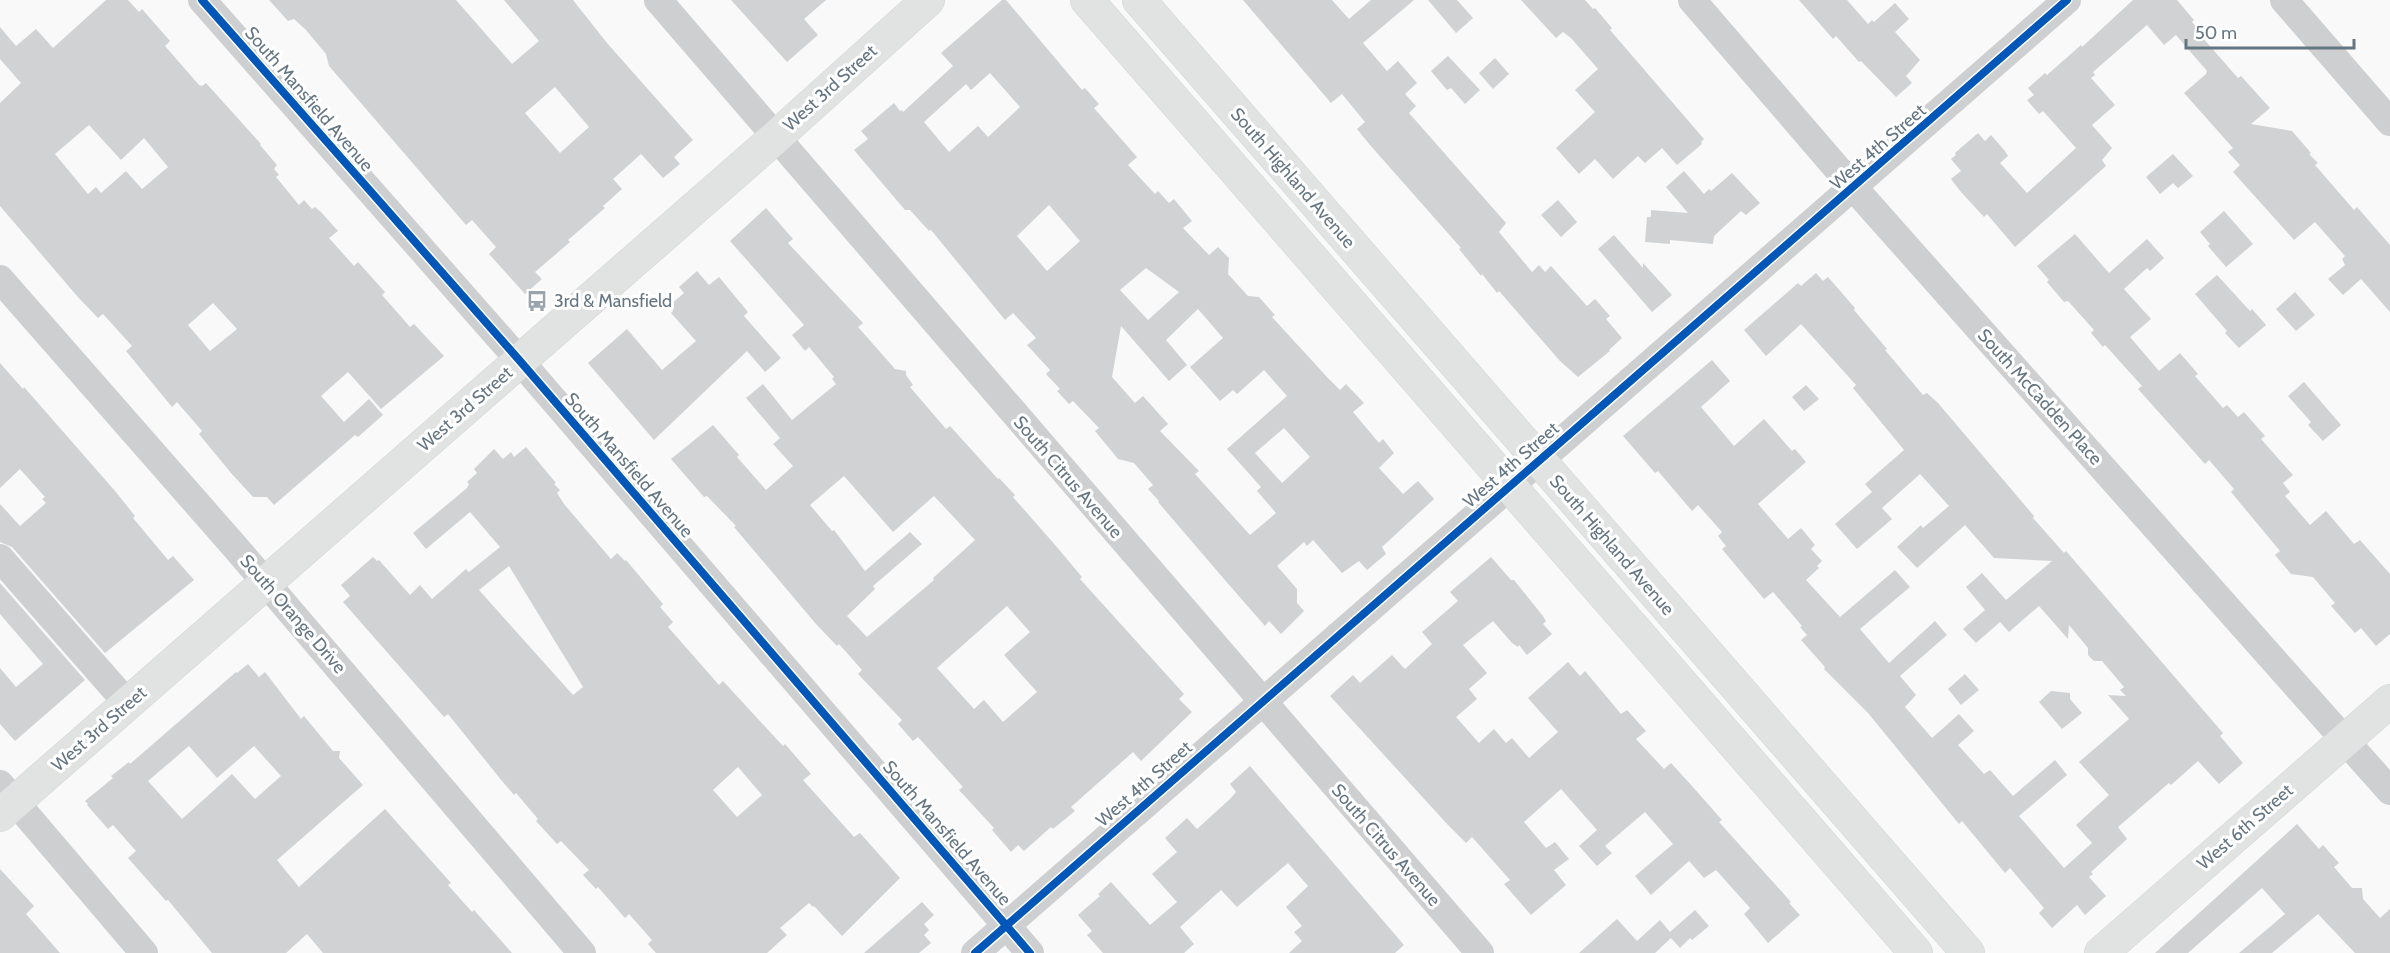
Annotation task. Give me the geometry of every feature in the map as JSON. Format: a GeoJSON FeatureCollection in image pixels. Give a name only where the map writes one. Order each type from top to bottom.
{"type":"FeatureCollection","features":[{"type":"Feature","properties":{"kind":"main road","name":"West 3rd Street"},"geometry":{"type":"LineString","coordinates":[[5,801],[128,704],[776,137],[928,0]]}},
{"type":"Feature","properties":{"kind":"main road"},"geometry":{"type":"LineString","coordinates":[[1087,0],[1916,953]]}},
{"type":"Feature","properties":{"kind":"main road","name":"South Highland Avenue"},"geometry":{"type":"LineString","coordinates":[[1139,0],[1968,953]]}},
{"type":"Feature","properties":{"kind":"main road","name":"West 6th Street"},"geometry":{"type":"LineString","coordinates":[[2101,953],[2390,701]]}},
{"type":"Feature","properties":{"kind":"street","name":"South Mansfield Avenue"},"geometry":{"type":"LineString","coordinates":[[202,0],[520,361],[1030,953]]}},
{"type":"Feature","properties":{"kind":"street","name":"South Citrus Avenue"},"geometry":{"type":"LineString","coordinates":[[658,0],[1480,953]]}},
{"type":"Feature","properties":{"kind":"street","name":"South McCadden Place"},"geometry":{"type":"LineString","coordinates":[[1692,0],[1854,188],[2390,791]]}},
{"type":"Feature","properties":{"kind":"street","name":"West 4th Street"},"geometry":{"type":"LineString","coordinates":[[975,953],[2067,0]]}},
{"type":"Feature","properties":{"kind":"street"},"geometry":{"type":"LineString","coordinates":[[2284,0],[2390,122]]}},
{"type":"Feature","properties":{"kind":"street","name":"South Orange Drive"},"geometry":{"type":"LineString","coordinates":[[0,279],[266,583],[582,953]]}},
{"type":"Feature","properties":{"kind":"street"},"geometry":{"type":"LineString","coordinates":[[0,558],[128,704]]}},
{"type":"Feature","properties":{"kind":"street"},"geometry":{"type":"LineString","coordinates":[[5,801],[144,953]]}},
{"type":"Feature","properties":{"kind":"building"},"geometry":{"type":"Polygon","coordinates":[[[106,0],[128,0],[139,12],[142,9],[170,41],[165,46],[199,85],[206,83],[261,144],[277,165],[274,169],[279,175],[276,177],[299,205],[304,200],[312,209],[315,207],[321,212],[338,231],[329,238],[354,266],[358,262],[385,292],[382,295],[410,327],[414,324],[444,356],[381,409],[348,372],[321,396],[344,422],[369,399],[383,415],[358,437],[355,435],[274,505],[267,497],[253,497],[231,473],[199,434],[202,431],[177,402],[172,407],[126,351],[132,346],[103,314],[98,318],[77,296],[0,206],[0,103],[21,83],[0,59],[0,27],[16,46],[36,29],[53,48],[106,0]],[[89,125],[55,154],[88,194],[96,187],[101,193],[126,171],[142,189],[168,167],[144,138],[121,160],[89,125]],[[213,303],[188,325],[210,351],[237,329],[213,303]]]}},
{"type":"Feature","properties":{"kind":"building"},"geometry":{"type":"Polygon","coordinates":[[[269,0],[456,0],[512,64],[539,41],[504,0],[573,0],[607,43],[693,140],[674,157],[680,164],[663,178],[641,154],[613,179],[622,189],[603,206],[605,208],[568,240],[570,242],[535,272],[542,279],[525,294],[489,254],[496,247],[472,220],[466,225],[329,66],[326,54],[306,30],[294,19],[288,21],[269,0]],[[555,87],[525,113],[560,153],[589,127],[555,87]]]}},
{"type":"Feature","properties":{"kind":"building"},"geometry":{"type":"Polygon","coordinates":[[[731,0],[826,0],[804,19],[818,35],[787,62],[731,0]]]}},
{"type":"Feature","properties":{"kind":"building"},"geometry":{"type":"Polygon","coordinates":[[[1002,0],[1006,0],[1082,90],[1085,88],[1099,104],[1094,108],[1137,157],[1128,165],[1155,194],[1158,191],[1169,203],[1174,199],[1192,221],[1183,228],[1209,255],[1218,247],[1229,258],[1228,274],[1248,296],[1259,297],[1275,315],[1272,317],[1327,377],[1340,390],[1346,384],[1364,403],[1353,412],[1379,443],[1383,439],[1394,453],[1379,468],[1403,494],[1418,481],[1434,499],[1382,547],[1386,554],[1367,570],[1359,561],[1342,573],[1313,540],[1307,546],[1304,542],[1277,566],[1297,589],[1297,603],[1304,611],[1281,634],[1269,621],[1265,626],[1224,579],[1158,502],[1148,489],[1153,485],[1134,463],[1118,459],[1095,431],[1099,428],[1073,401],[1069,404],[1057,391],[1060,389],[1046,374],[1050,370],[1027,345],[1036,338],[1013,313],[1005,320],[931,230],[929,231],[910,210],[905,210],[854,150],[868,139],[861,131],[894,103],[903,112],[953,66],[941,53],[1002,0]],[[990,73],[971,90],[966,84],[924,122],[949,152],[978,126],[988,137],[1020,107],[990,73]],[[1049,205],[1017,236],[1047,271],[1080,241],[1049,205]],[[1146,268],[1120,290],[1148,320],[1179,292],[1146,268]],[[1198,309],[1166,340],[1187,365],[1169,381],[1121,326],[1112,377],[1135,403],[1143,396],[1168,424],[1160,431],[1199,471],[1195,474],[1250,535],[1276,513],[1257,491],[1261,487],[1227,449],[1287,396],[1264,370],[1237,394],[1233,390],[1220,401],[1190,367],[1223,338],[1198,309]],[[1284,428],[1255,453],[1282,483],[1310,457],[1284,428]]]}},
{"type":"Feature","properties":{"kind":"building"},"geometry":{"type":"Polygon","coordinates":[[[1243,0],[1332,0],[1349,19],[1371,0],[1414,0],[1363,43],[1387,71],[1398,61],[1417,83],[1405,94],[1416,106],[1409,113],[1506,223],[1499,232],[1532,272],[1539,265],[1545,272],[1551,266],[1587,306],[1595,299],[1610,316],[1606,319],[1622,338],[1610,351],[1578,377],[1560,361],[1499,291],[1497,293],[1482,274],[1481,276],[1459,249],[1461,248],[1370,145],[1357,129],[1365,122],[1342,94],[1331,103],[1243,0]]]}},
{"type":"Feature","properties":{"kind":"building"},"geometry":{"type":"Polygon","coordinates":[[[1428,0],[1457,0],[1473,18],[1456,33],[1428,0]]]}},
{"type":"Feature","properties":{"kind":"building"},"geometry":{"type":"Polygon","coordinates":[[[1521,0],[1585,0],[1593,9],[1595,8],[1612,28],[1610,30],[1704,139],[1702,144],[1677,165],[1662,148],[1645,163],[1638,156],[1613,179],[1595,159],[1579,174],[1556,148],[1595,112],[1575,90],[1598,69],[1571,38],[1563,32],[1556,38],[1521,0]]]}},
{"type":"Feature","properties":{"kind":"building"},"geometry":{"type":"Polygon","coordinates":[[[1799,0],[1847,0],[1868,24],[1872,20],[1874,22],[1895,3],[1909,19],[1895,32],[1920,60],[1906,76],[1912,83],[1896,97],[1861,61],[1859,62],[1836,36],[1833,39],[1799,0]]]}},
{"type":"Feature","properties":{"kind":"building"},"geometry":{"type":"Polygon","coordinates":[[[2133,0],[2177,0],[2194,20],[2192,22],[2203,34],[2201,36],[2238,78],[2241,76],[2270,108],[2251,124],[2292,131],[2318,163],[2315,165],[2354,210],[2357,207],[2390,245],[2390,312],[2361,279],[2343,295],[2328,279],[2345,265],[2342,259],[2345,256],[2315,222],[2294,240],[2233,172],[2240,165],[2228,152],[2233,148],[2184,93],[2207,71],[2176,35],[2164,45],[2147,25],[2093,72],[2095,75],[2091,78],[2115,105],[2092,125],[2112,148],[2102,160],[2106,166],[2015,247],[1987,214],[1984,217],[1961,192],[1951,179],[1961,171],[1951,159],[1978,133],[1985,141],[1991,135],[2005,151],[2008,156],[2000,163],[2027,193],[2076,148],[2043,111],[2039,114],[2027,100],[2034,95],[2028,88],[2045,73],[2047,75],[2081,45],[2082,47],[2133,0]]]}},
{"type":"Feature","properties":{"kind":"building"},"geometry":{"type":"Polygon","coordinates":[[[1448,56],[1480,90],[1465,104],[1451,88],[1447,90],[1431,71],[1448,56]]]}},
{"type":"Feature","properties":{"kind":"building"},"geometry":{"type":"Polygon","coordinates":[[[1495,58],[1509,74],[1493,89],[1479,73],[1495,58]]]}},
{"type":"Feature","properties":{"kind":"building"},"geometry":{"type":"Polygon","coordinates":[[[2173,154],[2193,176],[2178,188],[2173,183],[2160,194],[2146,177],[2173,154]]]}},
{"type":"Feature","properties":{"kind":"building"},"geometry":{"type":"Polygon","coordinates":[[[1684,171],[1704,194],[1709,189],[1711,191],[1732,173],[1760,203],[1746,215],[1741,211],[1714,236],[1713,244],[1670,240],[1670,244],[1645,242],[1647,217],[1651,217],[1651,210],[1688,213],[1666,187],[1684,171]]]}},
{"type":"Feature","properties":{"kind":"building"},"geometry":{"type":"Polygon","coordinates":[[[1558,200],[1577,222],[1561,237],[1541,215],[1558,200]]]}},
{"type":"Feature","properties":{"kind":"building"},"geometry":{"type":"Polygon","coordinates":[[[766,208],[793,239],[788,243],[863,323],[858,327],[895,369],[906,371],[913,385],[910,387],[946,429],[950,426],[1015,495],[1013,497],[1082,577],[1080,579],[1184,694],[1179,699],[1192,712],[1141,761],[1133,752],[1071,807],[1075,811],[1053,829],[1051,827],[1024,851],[1018,845],[1011,852],[992,830],[994,828],[959,790],[963,787],[918,737],[913,741],[898,724],[902,720],[858,674],[862,670],[839,644],[837,646],[816,624],[734,527],[736,526],[707,496],[704,497],[671,459],[713,425],[766,490],[793,466],[773,444],[780,438],[746,398],[763,384],[792,420],[836,384],[832,379],[834,377],[809,347],[805,351],[792,335],[804,325],[730,241],[766,208]],[[844,476],[810,505],[832,531],[834,530],[865,571],[910,532],[922,544],[873,586],[875,589],[847,616],[867,637],[934,580],[933,578],[975,540],[934,496],[893,532],[844,476]],[[1007,606],[937,668],[974,709],[984,700],[1003,722],[1037,692],[1004,655],[1030,632],[1007,606]]]}},
{"type":"Feature","properties":{"kind":"building"},"geometry":{"type":"Polygon","coordinates":[[[2224,211],[2253,244],[2226,267],[2208,246],[2210,244],[2200,232],[2224,211]]]}},
{"type":"Feature","properties":{"kind":"building"},"geometry":{"type":"Polygon","coordinates":[[[2075,234],[2109,273],[2147,239],[2164,258],[2150,271],[2147,268],[2124,289],[2151,319],[2130,337],[2159,371],[2180,353],[2198,374],[2195,376],[2223,408],[2227,405],[2238,417],[2244,412],[2265,436],[2261,439],[2293,475],[2283,483],[2290,492],[2285,496],[2310,525],[2326,511],[2354,544],[2360,540],[2390,574],[2390,634],[2376,646],[2361,628],[2355,633],[2331,606],[2335,603],[2313,577],[2291,574],[2275,555],[2280,551],[2231,492],[2234,489],[2209,460],[2205,464],[2138,389],[2142,386],[2091,333],[2094,330],[2068,301],[2064,302],[2047,282],[2049,280],[2037,266],[2075,234]]]}},
{"type":"Feature","properties":{"kind":"building"},"geometry":{"type":"Polygon","coordinates":[[[1614,235],[1643,268],[1643,263],[1672,295],[1652,312],[1598,249],[1614,235]]]}},
{"type":"Feature","properties":{"kind":"building"},"geometry":{"type":"Polygon","coordinates":[[[697,271],[709,285],[719,277],[748,312],[744,316],[781,358],[765,372],[747,351],[654,440],[588,363],[627,329],[662,370],[696,341],[671,313],[673,311],[670,305],[684,293],[679,287],[697,271]]]}},
{"type":"Feature","properties":{"kind":"building"},"geometry":{"type":"Polygon","coordinates":[[[1816,273],[1823,281],[1828,277],[1923,395],[1927,393],[1938,403],[2034,516],[2033,518],[2064,553],[2066,551],[2223,733],[2220,736],[2243,763],[2219,784],[2198,761],[2118,827],[2127,839],[2091,872],[2093,874],[2089,877],[2106,896],[2085,915],[2077,905],[2052,928],[2039,913],[2044,908],[2010,868],[2005,873],[1962,821],[1959,824],[1868,713],[1824,669],[1825,667],[1801,640],[1807,635],[1800,627],[1802,626],[1773,592],[1764,599],[1722,549],[1726,546],[1718,536],[1722,532],[1698,505],[1692,511],[1658,471],[1655,473],[1623,436],[1712,360],[1730,381],[1701,407],[1734,446],[1764,419],[1792,451],[1795,449],[1806,462],[1758,504],[1788,539],[1801,528],[1815,545],[1811,549],[1822,561],[1817,566],[1819,568],[1806,580],[1840,617],[1895,570],[1910,587],[1860,629],[1889,663],[1935,621],[1947,635],[1900,676],[1916,695],[1905,707],[1932,738],[1959,714],[1974,731],[1958,745],[1984,774],[1990,770],[2013,796],[2055,760],[2067,775],[2019,816],[2064,868],[2092,843],[2076,825],[2109,795],[2079,762],[2129,719],[2108,695],[2126,696],[2120,690],[2124,687],[2102,661],[2094,661],[2088,655],[2088,648],[2069,625],[2068,639],[2039,606],[2009,632],[2000,622],[1976,643],[1963,629],[1985,610],[1966,587],[1982,573],[2006,600],[2052,561],[1994,558],[1965,525],[1917,568],[1897,547],[1921,525],[1923,528],[1949,506],[1920,474],[1882,508],[1892,519],[1857,549],[1835,524],[1872,492],[1865,484],[1904,450],[1853,388],[1856,385],[1801,324],[1766,356],[1744,330],[1798,283],[1801,286],[1816,273]]]}},
{"type":"Feature","properties":{"kind":"building"},"geometry":{"type":"Polygon","coordinates":[[[2217,275],[2266,325],[2239,348],[2195,294],[2217,275]]]}},
{"type":"Feature","properties":{"kind":"building"},"geometry":{"type":"Polygon","coordinates":[[[2295,292],[2315,315],[2296,331],[2276,309],[2295,292]]]}},
{"type":"Feature","properties":{"kind":"building"},"geometry":{"type":"Polygon","coordinates":[[[0,363],[23,389],[24,387],[115,491],[135,516],[133,518],[168,560],[173,556],[194,580],[105,653],[12,547],[0,542],[0,504],[20,526],[46,503],[42,499],[45,497],[20,469],[0,488],[0,363]]]}},
{"type":"Feature","properties":{"kind":"building"},"geometry":{"type":"Polygon","coordinates":[[[2304,382],[2341,425],[2323,441],[2308,425],[2311,422],[2288,396],[2304,382]]]}},
{"type":"Feature","properties":{"kind":"building"},"geometry":{"type":"Polygon","coordinates":[[[1806,385],[1819,399],[1804,411],[1792,397],[1806,385]]]}},
{"type":"Feature","properties":{"kind":"building"},"geometry":{"type":"Polygon","coordinates":[[[526,447],[556,483],[554,484],[560,490],[557,493],[564,504],[611,559],[617,553],[626,560],[663,604],[660,607],[673,622],[668,627],[719,685],[723,681],[783,746],[785,744],[811,774],[803,780],[854,837],[860,833],[900,878],[842,936],[809,903],[780,928],[787,935],[767,953],[656,953],[648,944],[652,940],[629,914],[625,918],[598,887],[596,889],[583,875],[589,870],[561,841],[557,844],[448,714],[444,717],[343,602],[350,596],[341,585],[373,557],[379,560],[410,595],[420,585],[432,599],[466,569],[469,572],[500,547],[470,512],[426,549],[413,533],[467,488],[469,484],[467,482],[477,473],[474,469],[494,449],[503,459],[511,452],[514,457],[526,447]],[[509,566],[479,590],[573,695],[583,687],[509,566]],[[738,767],[713,790],[737,817],[762,795],[738,767]]]}},
{"type":"Feature","properties":{"kind":"building"},"geometry":{"type":"Polygon","coordinates":[[[1491,557],[1511,580],[1514,580],[1543,616],[1546,621],[1543,624],[1552,634],[1527,655],[1519,645],[1518,647],[1512,643],[1493,621],[1463,645],[1487,673],[1469,689],[1477,699],[1456,717],[1479,743],[1494,729],[1506,743],[1512,738],[1529,758],[1558,732],[1528,698],[1568,662],[1580,676],[1585,671],[1621,714],[1627,710],[1646,731],[1636,739],[1664,769],[1671,763],[1722,820],[1719,822],[1800,915],[1768,943],[1744,914],[1750,908],[1716,870],[1704,878],[1689,861],[1651,895],[1635,876],[1673,844],[1645,812],[1605,846],[1612,853],[1597,866],[1579,846],[1597,830],[1561,789],[1524,822],[1546,848],[1555,842],[1569,859],[1554,870],[1566,885],[1531,915],[1504,884],[1510,880],[1472,837],[1466,843],[1330,696],[1353,675],[1360,683],[1392,655],[1405,669],[1432,644],[1422,632],[1458,601],[1450,592],[1491,557]]]}},
{"type":"Feature","properties":{"kind":"building"},"geometry":{"type":"Polygon","coordinates":[[[0,583],[85,680],[15,741],[0,724],[0,668],[16,687],[43,664],[0,614],[0,583]]]}},
{"type":"Feature","properties":{"kind":"building"},"geometry":{"type":"Polygon","coordinates":[[[248,664],[259,677],[265,672],[301,719],[304,716],[333,751],[340,751],[339,758],[363,785],[277,860],[299,887],[385,809],[451,883],[448,885],[512,953],[323,953],[307,934],[286,953],[212,953],[168,900],[166,901],[128,858],[136,851],[113,825],[108,829],[85,801],[113,778],[111,776],[129,762],[130,764],[248,664]],[[189,746],[148,781],[182,819],[232,774],[255,799],[281,776],[254,746],[217,778],[189,746]]]}},
{"type":"Feature","properties":{"kind":"building"},"geometry":{"type":"Polygon","coordinates":[[[1965,674],[1979,690],[1961,705],[1948,689],[1965,674]]]}},
{"type":"Feature","properties":{"kind":"building"},"geometry":{"type":"Polygon","coordinates":[[[2051,691],[2070,693],[2070,699],[2082,713],[2062,729],[2039,702],[2051,691]]]}},
{"type":"Feature","properties":{"kind":"building"},"geometry":{"type":"Polygon","coordinates":[[[1250,766],[1404,945],[1395,953],[1289,953],[1302,941],[1294,932],[1302,926],[1286,907],[1308,886],[1288,863],[1237,907],[1221,890],[1180,927],[1194,944],[1184,953],[1103,953],[1087,935],[1092,931],[1078,915],[1100,896],[1098,894],[1111,882],[1150,925],[1177,902],[1152,874],[1177,852],[1165,838],[1187,818],[1197,829],[1236,792],[1230,784],[1250,766]]]}},
{"type":"Feature","properties":{"kind":"building"},"geometry":{"type":"Polygon","coordinates":[[[2297,824],[2319,849],[2323,845],[2339,863],[2334,867],[2352,888],[2362,888],[2363,899],[2380,918],[2390,909],[2390,953],[2355,953],[2318,914],[2272,953],[2239,953],[2285,914],[2262,888],[2188,953],[2155,953],[2297,824]]]}},
{"type":"Feature","properties":{"kind":"building"},"geometry":{"type":"Polygon","coordinates":[[[0,869],[34,906],[26,914],[60,953],[0,953],[0,869]]]}},
{"type":"Feature","properties":{"kind":"building"},"geometry":{"type":"Polygon","coordinates":[[[922,902],[934,915],[924,924],[929,930],[924,935],[931,943],[919,953],[864,953],[922,902]]]}},
{"type":"Feature","properties":{"kind":"building"},"geometry":{"type":"Polygon","coordinates":[[[1695,910],[1709,926],[1692,940],[1690,938],[1680,948],[1671,938],[1655,953],[1579,953],[1617,919],[1637,941],[1660,920],[1670,932],[1695,910]]]}},
{"type":"Feature","properties":{"kind":"cycle path"},"geometry":{"type":"LineString","coordinates":[[202,0],[520,361],[1030,953]]}},
{"type":"Feature","properties":{"kind":"cycle path"},"geometry":{"type":"LineString","coordinates":[[975,953],[2067,0]]}},
{"type":"Feature","properties":{"kind":"place","name":"3rd & Mansfield"},"geometry":{"type":"Point","coordinates":[537,301]}}]}
